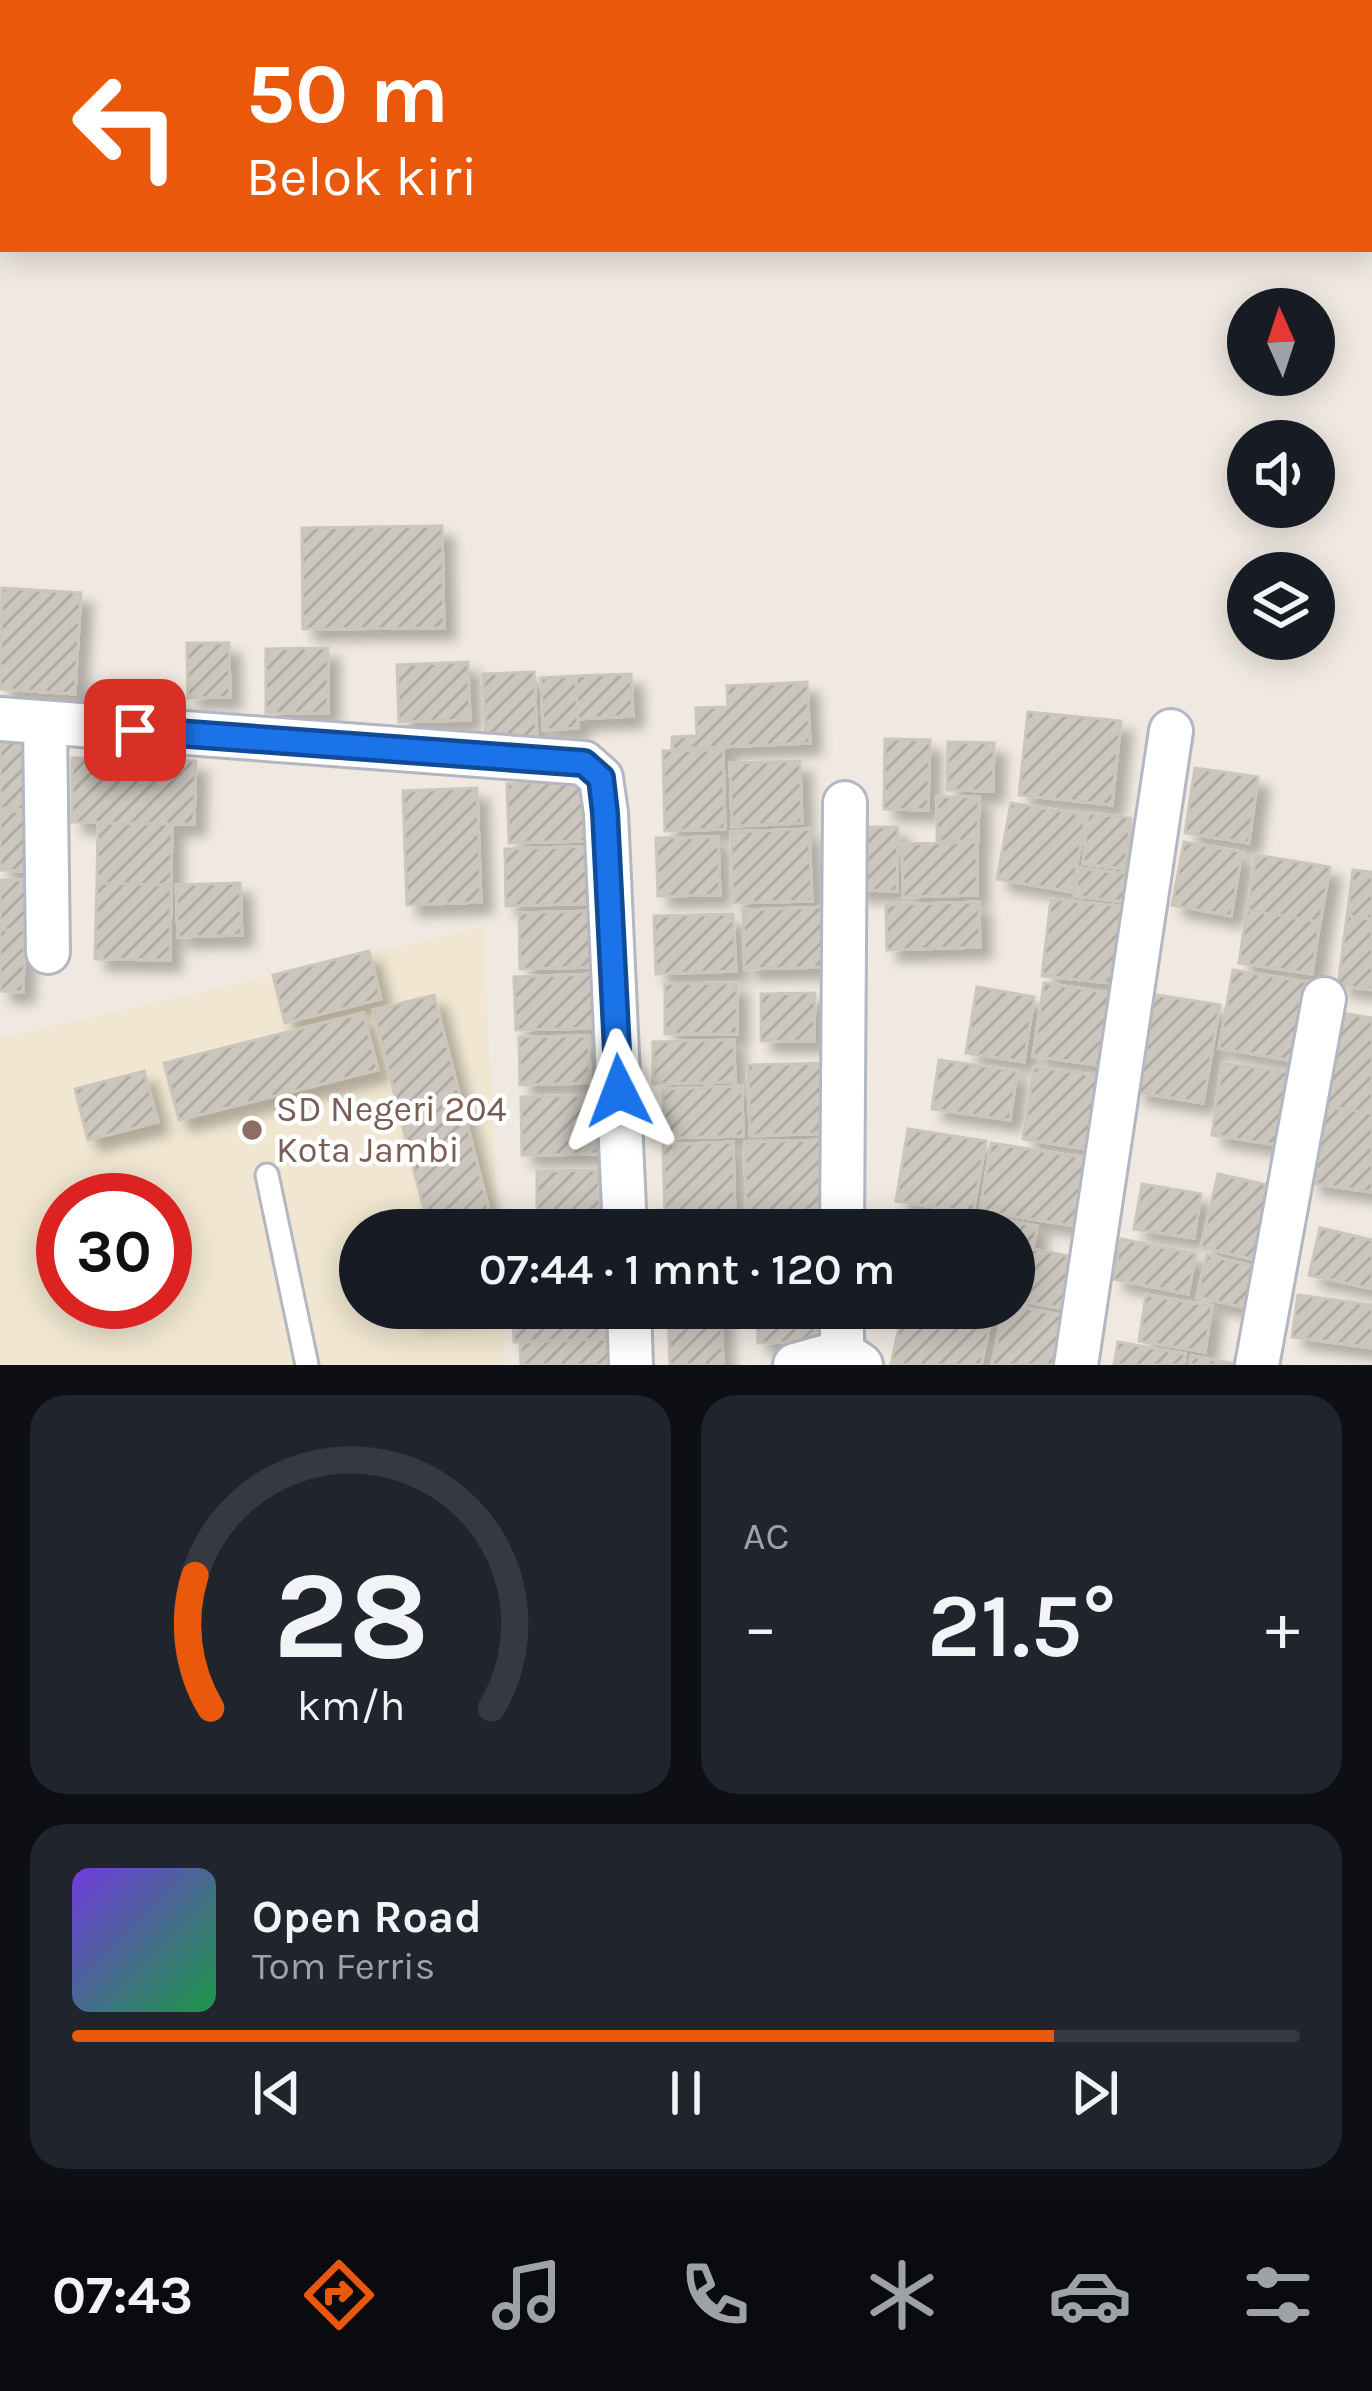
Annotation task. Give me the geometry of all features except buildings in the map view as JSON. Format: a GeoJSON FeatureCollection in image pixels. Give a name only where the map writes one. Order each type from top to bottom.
{"type":"FeatureCollection","features":[{"type":"Feature","properties":{"kind":"street"},"geometry":{"type":"LineString","coordinates":[[0,719],[584,763],[601,778],[605,813],[624,1209]]}},
{"type":"Feature","properties":{"kind":"street"},"geometry":{"type":"LineString","coordinates":[[45,724],[48,952]]}},
{"type":"Feature","properties":{"kind":"street"},"geometry":{"type":"LineString","coordinates":[[1076,1365],[1171,731]]}},
{"type":"Feature","properties":{"kind":"street"},"geometry":{"type":"LineString","coordinates":[[842,1209],[845,802]]}},
{"type":"Feature","properties":{"kind":"street"},"geometry":{"type":"LineString","coordinates":[[1258,1365],[1324,999]]}},
{"type":"Feature","properties":{"kind":"street"},"geometry":{"type":"LineString","coordinates":[[629,1329],[631,1365]]}},
{"type":"Feature","properties":{"kind":"street"},"geometry":{"type":"LineString","coordinates":[[795,1365],[852,1359],[846,1329]]}},
{"type":"Feature","properties":{"kind":"lane"},"geometry":{"type":"LineString","coordinates":[[267,1175],[307,1365]]}},
{"type":"Feature","properties":{"kind":"shaded area","name":"SD Negeri 204 Kota Jambi"},"geometry":{"type":"Polygon","coordinates":[[[483,927],[497,1209],[339,1209],[339,1329],[503,1329],[505,1365],[0,1365],[0,1038],[483,927]]]}},
{"type":"Feature","properties":{"kind":"place","name":"SD Negeri 204 Kota Jambi"},"geometry":{"type":"Point","coordinates":[252,1130]}},
{"type":"Feature","properties":{"kind":"route"},"geometry":{"type":"LineString","coordinates":[[135,730],[584,763],[601,778],[605,813],[619,1091]]}}]}
